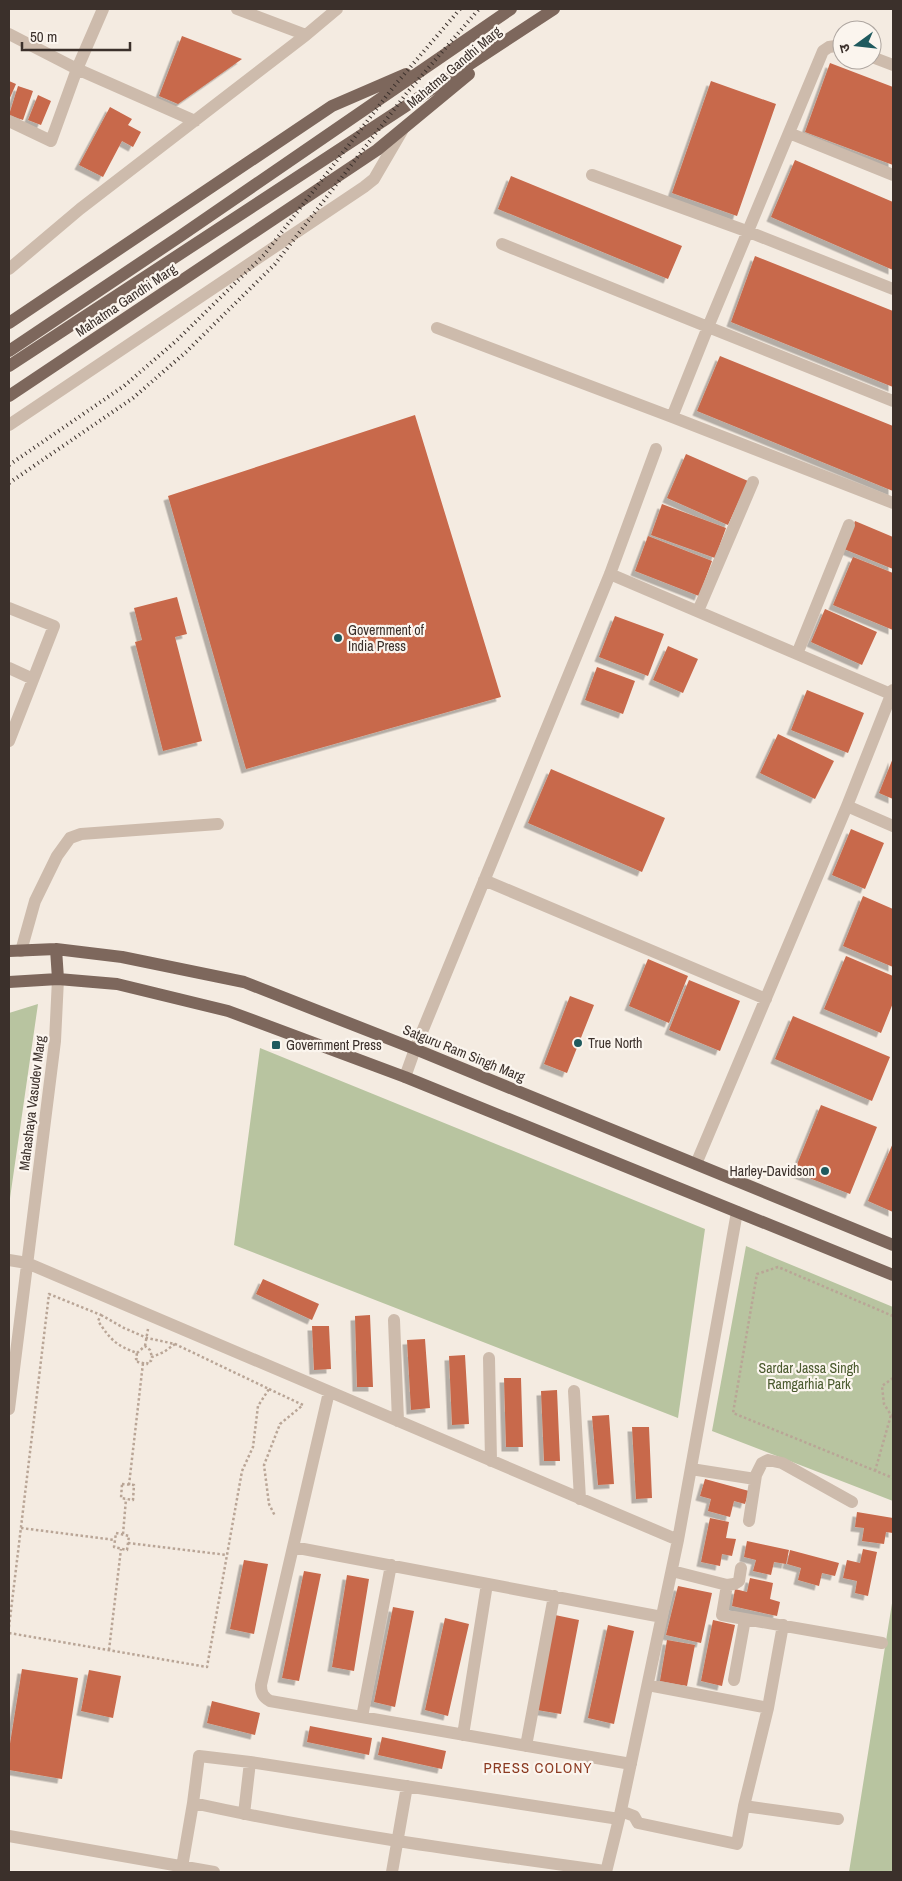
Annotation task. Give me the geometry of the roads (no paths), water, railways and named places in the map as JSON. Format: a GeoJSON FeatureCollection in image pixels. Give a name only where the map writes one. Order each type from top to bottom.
{"type":"FeatureCollection","features":[{"type":"Feature","properties":{"kind":"main road"},"geometry":{"type":"LineString","coordinates":[[434,62],[511,9]]}},
{"type":"Feature","properties":{"kind":"main road"},"geometry":{"type":"LineString","coordinates":[[517,34],[554,9]]}},
{"type":"Feature","properties":{"kind":"main road","name":"Mahatma Gandhi Marg"},"geometry":{"type":"LineString","coordinates":[[9,396],[377,150],[517,34]]}},
{"type":"Feature","properties":{"kind":"main road","name":"Mahatma Gandhi Marg"},"geometry":{"type":"LineString","coordinates":[[9,366],[517,34]]}},
{"type":"Feature","properties":{"kind":"main road","name":"Mahatma Gandhi Marg"},"geometry":{"type":"LineString","coordinates":[[9,351],[434,62]]}},
{"type":"Feature","properties":{"kind":"main road","name":"Mahatma Gandhi Marg"},"geometry":{"type":"LineString","coordinates":[[9,322],[332,106],[434,62]]}},
{"type":"Feature","properties":{"kind":"main road"},"geometry":{"type":"LineString","coordinates":[[56,949],[58,979]]}},
{"type":"Feature","properties":{"kind":"main road","name":"Satguru Ram Singh Marg"},"geometry":{"type":"LineString","coordinates":[[15,951],[56,949],[122,957],[244,982],[414,1049],[893,1245]]}},
{"type":"Feature","properties":{"kind":"main road"},"geometry":{"type":"LineString","coordinates":[[9,982],[58,979],[117,984],[228,1011],[405,1077],[893,1275]]}},
{"type":"Feature","properties":{"kind":"street"},"geometry":{"type":"LineString","coordinates":[[9,121],[51,140],[77,68],[103,9]]}},
{"type":"Feature","properties":{"kind":"street"},"geometry":{"type":"LineString","coordinates":[[237,9],[306,35]]}},
{"type":"Feature","properties":{"kind":"street"},"geometry":{"type":"LineString","coordinates":[[9,269],[80,209],[337,9]]}},
{"type":"Feature","properties":{"kind":"street"},"geometry":{"type":"LineString","coordinates":[[9,34],[77,68],[195,121]]}},
{"type":"Feature","properties":{"kind":"street"},"geometry":{"type":"LineString","coordinates":[[672,417],[824,51],[832,46]]}},
{"type":"Feature","properties":{"kind":"street"},"geometry":{"type":"LineString","coordinates":[[9,425],[364,187],[374,179],[403,128]]}},
{"type":"Feature","properties":{"kind":"street"},"geometry":{"type":"LineString","coordinates":[[789,133],[893,175]]}},
{"type":"Feature","properties":{"kind":"street"},"geometry":{"type":"LineString","coordinates":[[592,174],[893,288]]}},
{"type":"Feature","properties":{"kind":"street"},"geometry":{"type":"LineString","coordinates":[[502,244],[893,401]]}},
{"type":"Feature","properties":{"kind":"street"},"geometry":{"type":"LineString","coordinates":[[437,328],[893,503]]}},
{"type":"Feature","properties":{"kind":"street"},"geometry":{"type":"LineString","coordinates":[[405,1077],[414,1049],[610,574],[656,449]]}},
{"type":"Feature","properties":{"kind":"street"},"geometry":{"type":"LineString","coordinates":[[698,611],[753,482]]}},
{"type":"Feature","properties":{"kind":"street"},"geometry":{"type":"LineString","coordinates":[[797,654],[849,525]]}},
{"type":"Feature","properties":{"kind":"street"},"geometry":{"type":"LineString","coordinates":[[610,574],[893,693],[848,806],[696,1164]]}},
{"type":"Feature","properties":{"kind":"street"},"geometry":{"type":"LineString","coordinates":[[9,608],[54,626],[33,679],[13,715],[9,741]]}},
{"type":"Feature","properties":{"kind":"street"},"geometry":{"type":"LineString","coordinates":[[9,668],[33,679]]}},
{"type":"Feature","properties":{"kind":"street"},"geometry":{"type":"LineString","coordinates":[[848,806],[893,826]]}},
{"type":"Feature","properties":{"kind":"street"},"geometry":{"type":"LineString","coordinates":[[15,951],[60,851],[70,838],[81,834],[218,824]]}},
{"type":"Feature","properties":{"kind":"street"},"geometry":{"type":"LineString","coordinates":[[484,880],[766,999]]}},
{"type":"Feature","properties":{"kind":"street","name":"Mahashaya Vasudev Marg"},"geometry":{"type":"LineString","coordinates":[[9,1409],[55,1041],[58,979]]}},
{"type":"Feature","properties":{"kind":"street"},"geometry":{"type":"LineString","coordinates":[[194,1803],[244,1814],[398,1841],[606,1871],[620,1815],[672,1571],[737,1212]]}},
{"type":"Feature","properties":{"kind":"street"},"geometry":{"type":"LineString","coordinates":[[9,1260],[27,1263],[678,1540]]}},
{"type":"Feature","properties":{"kind":"street"},"geometry":{"type":"LineString","coordinates":[[394,1320],[398,1421]]}},
{"type":"Feature","properties":{"kind":"street"},"geometry":{"type":"LineString","coordinates":[[489,1358],[491,1461]]}},
{"type":"Feature","properties":{"kind":"street"},"geometry":{"type":"LineString","coordinates":[[574,1391],[580,1499]]}},
{"type":"Feature","properties":{"kind":"street"},"geometry":{"type":"LineString","coordinates":[[329,1392],[261,1685],[261,1692],[265,1698],[270,1701],[631,1764]]}},
{"type":"Feature","properties":{"kind":"street"},"geometry":{"type":"LineString","coordinates":[[749,1521],[758,1468],[768,1460],[782,1463],[852,1502]]}},
{"type":"Feature","properties":{"kind":"street"},"geometry":{"type":"LineString","coordinates":[[691,1469],[755,1479]]}},
{"type":"Feature","properties":{"kind":"street"},"geometry":{"type":"LineString","coordinates":[[294,1547],[662,1617]]}},
{"type":"Feature","properties":{"kind":"street"},"geometry":{"type":"LineString","coordinates":[[362,1717],[390,1566]]}},
{"type":"Feature","properties":{"kind":"street"},"geometry":{"type":"LineString","coordinates":[[672,1571],[727,1585],[739,1581],[741,1568]]}},
{"type":"Feature","properties":{"kind":"street"},"geometry":{"type":"LineString","coordinates":[[463,1735],[486,1584]]}},
{"type":"Feature","properties":{"kind":"street"},"geometry":{"type":"LineString","coordinates":[[727,1585],[722,1615],[882,1643]]}},
{"type":"Feature","properties":{"kind":"street"},"geometry":{"type":"LineString","coordinates":[[526,1746],[554,1596]]}},
{"type":"Feature","properties":{"kind":"street"},"geometry":{"type":"LineString","coordinates":[[734,1680],[745,1619]]}},
{"type":"Feature","properties":{"kind":"street"},"geometry":{"type":"LineString","coordinates":[[182,1867],[194,1803],[199,1756],[634,1816],[638,1823],[737,1844],[744,1806],[768,1708],[783,1626]]}},
{"type":"Feature","properties":{"kind":"street"},"geometry":{"type":"LineString","coordinates":[[648,1686],[768,1708]]}},
{"type":"Feature","properties":{"kind":"street"},"geometry":{"type":"LineString","coordinates":[[244,1814],[250,1762]]}},
{"type":"Feature","properties":{"kind":"street"},"geometry":{"type":"LineString","coordinates":[[392,1872],[407,1786]]}},
{"type":"Feature","properties":{"kind":"street"},"geometry":{"type":"LineString","coordinates":[[744,1806],[838,1819]]}},
{"type":"Feature","properties":{"kind":"street"},"geometry":{"type":"LineString","coordinates":[[9,1836],[214,1872]]}},
{"type":"Feature","properties":{"kind":"railway"},"geometry":{"type":"LineString","coordinates":[[9,465],[124,386],[176,341],[264,255],[395,85],[460,9]]}},
{"type":"Feature","properties":{"kind":"railway"},"geometry":{"type":"LineString","coordinates":[[9,483],[133,398],[186,352],[275,264],[406,94],[479,9]]}},
{"type":"Feature","properties":{"kind":"place","name":"Government of India Press"},"geometry":{"type":"Point","coordinates":[338,638]}},
{"type":"Feature","properties":{"kind":"place","name":"True North"},"geometry":{"type":"Point","coordinates":[578,1043]}},
{"type":"Feature","properties":{"kind":"place","name":"Government Press"},"geometry":{"type":"Point","coordinates":[276,1045]}},
{"type":"Feature","properties":{"kind":"place","name":"Harley-Davidson"},"geometry":{"type":"Point","coordinates":[825,1171]}},
{"type":"Feature","properties":{"kind":"district","name":"PRESS COLONY"},"geometry":{"type":"Point","coordinates":[538,1767]}},
{"type":"Feature","properties":{"kind":"park label","name":"Sardar Jassa Singh Ramgarhia Park"},"geometry":{"type":"Point","coordinates":[809,1376]}}]}
